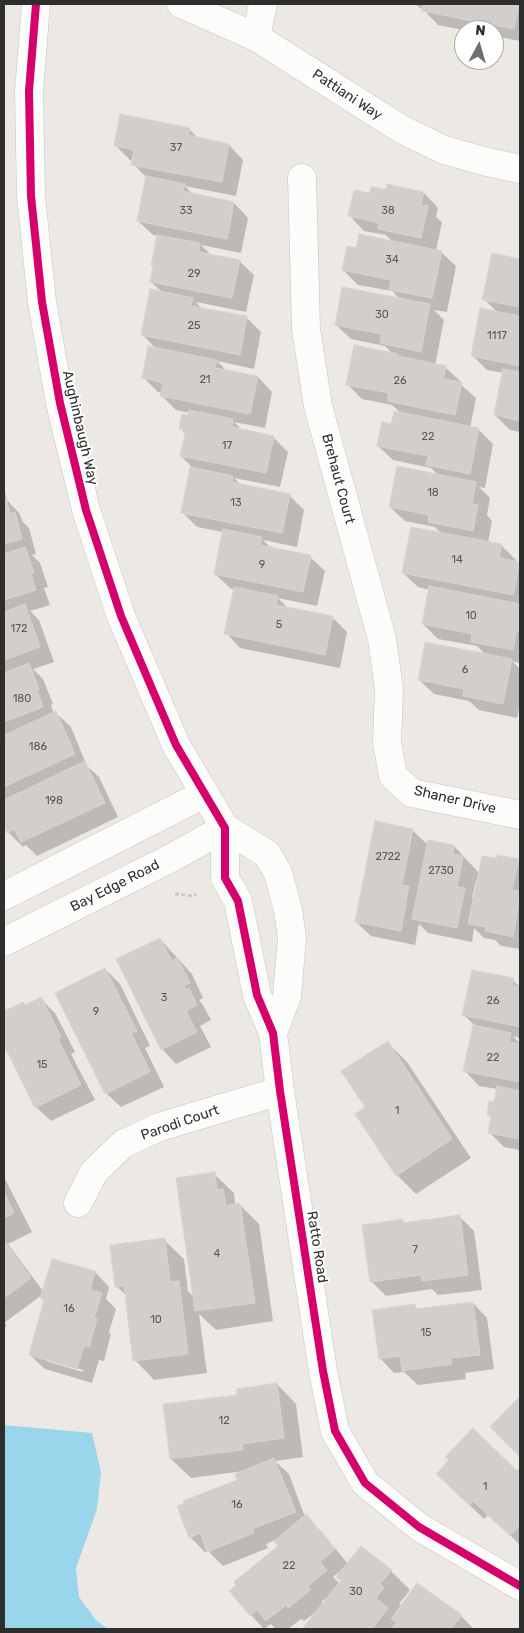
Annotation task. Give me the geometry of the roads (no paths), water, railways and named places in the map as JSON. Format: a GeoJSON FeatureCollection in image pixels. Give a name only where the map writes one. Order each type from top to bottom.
{"type":"FeatureCollection","features":[{"type":"Feature","properties":{"kind":"street","name":"Aughinbaugh Way"},"geometry":{"type":"LineString","coordinates":[[36,4],[29,92],[31,196],[42,302],[60,403],[86,510],[121,616],[176,745],[225,828]]}},
{"type":"Feature","properties":{"kind":"street","name":"Pattiani Way"},"geometry":{"type":"LineString","coordinates":[[182,4],[256,37],[401,129],[444,150],[520,169]]}},
{"type":"Feature","properties":{"kind":"street"},"geometry":{"type":"LineString","coordinates":[[256,37],[263,4]]}},
{"type":"Feature","properties":{"kind":"street","name":"Brehaut Court"},"geometry":{"type":"LineString","coordinates":[[302,178],[306,329],[318,406],[382,639],[389,689],[388,742],[393,776]]}},
{"type":"Feature","properties":{"kind":"street","name":"Shaner Drive"},"geometry":{"type":"LineString","coordinates":[[393,776],[412,793],[520,815]]}},
{"type":"Feature","properties":{"kind":"street"},"geometry":{"type":"LineString","coordinates":[[4,896],[204,794]]}},
{"type":"Feature","properties":{"kind":"street","name":"Bay Edge Road"},"geometry":{"type":"LineString","coordinates":[[4,942],[174,856],[225,828]]}},
{"type":"Feature","properties":{"kind":"street","name":"Ratto Road"},"geometry":{"type":"LineString","coordinates":[[225,828],[267,854],[278,873],[288,910],[292,938],[287,996],[273,1033]]}},
{"type":"Feature","properties":{"kind":"street","name":"Ratto Road"},"geometry":{"type":"LineString","coordinates":[[225,828],[225,878],[238,901],[257,995],[273,1033],[323,1371],[335,1430],[365,1483],[419,1527],[520,1586]]}},
{"type":"Feature","properties":{"kind":"street","name":"Parodi Court"},"geometry":{"type":"LineString","coordinates":[[78,1203],[94,1172],[123,1144],[159,1127],[280,1090]]}},
{"type":"Feature","properties":{"kind":"water"},"geometry":{"type":"Polygon","coordinates":[[[4,1425],[92,1433],[101,1472],[97,1509],[76,1568],[79,1597],[96,1620],[108,1629],[4,1629],[4,1425]]]}}]}
